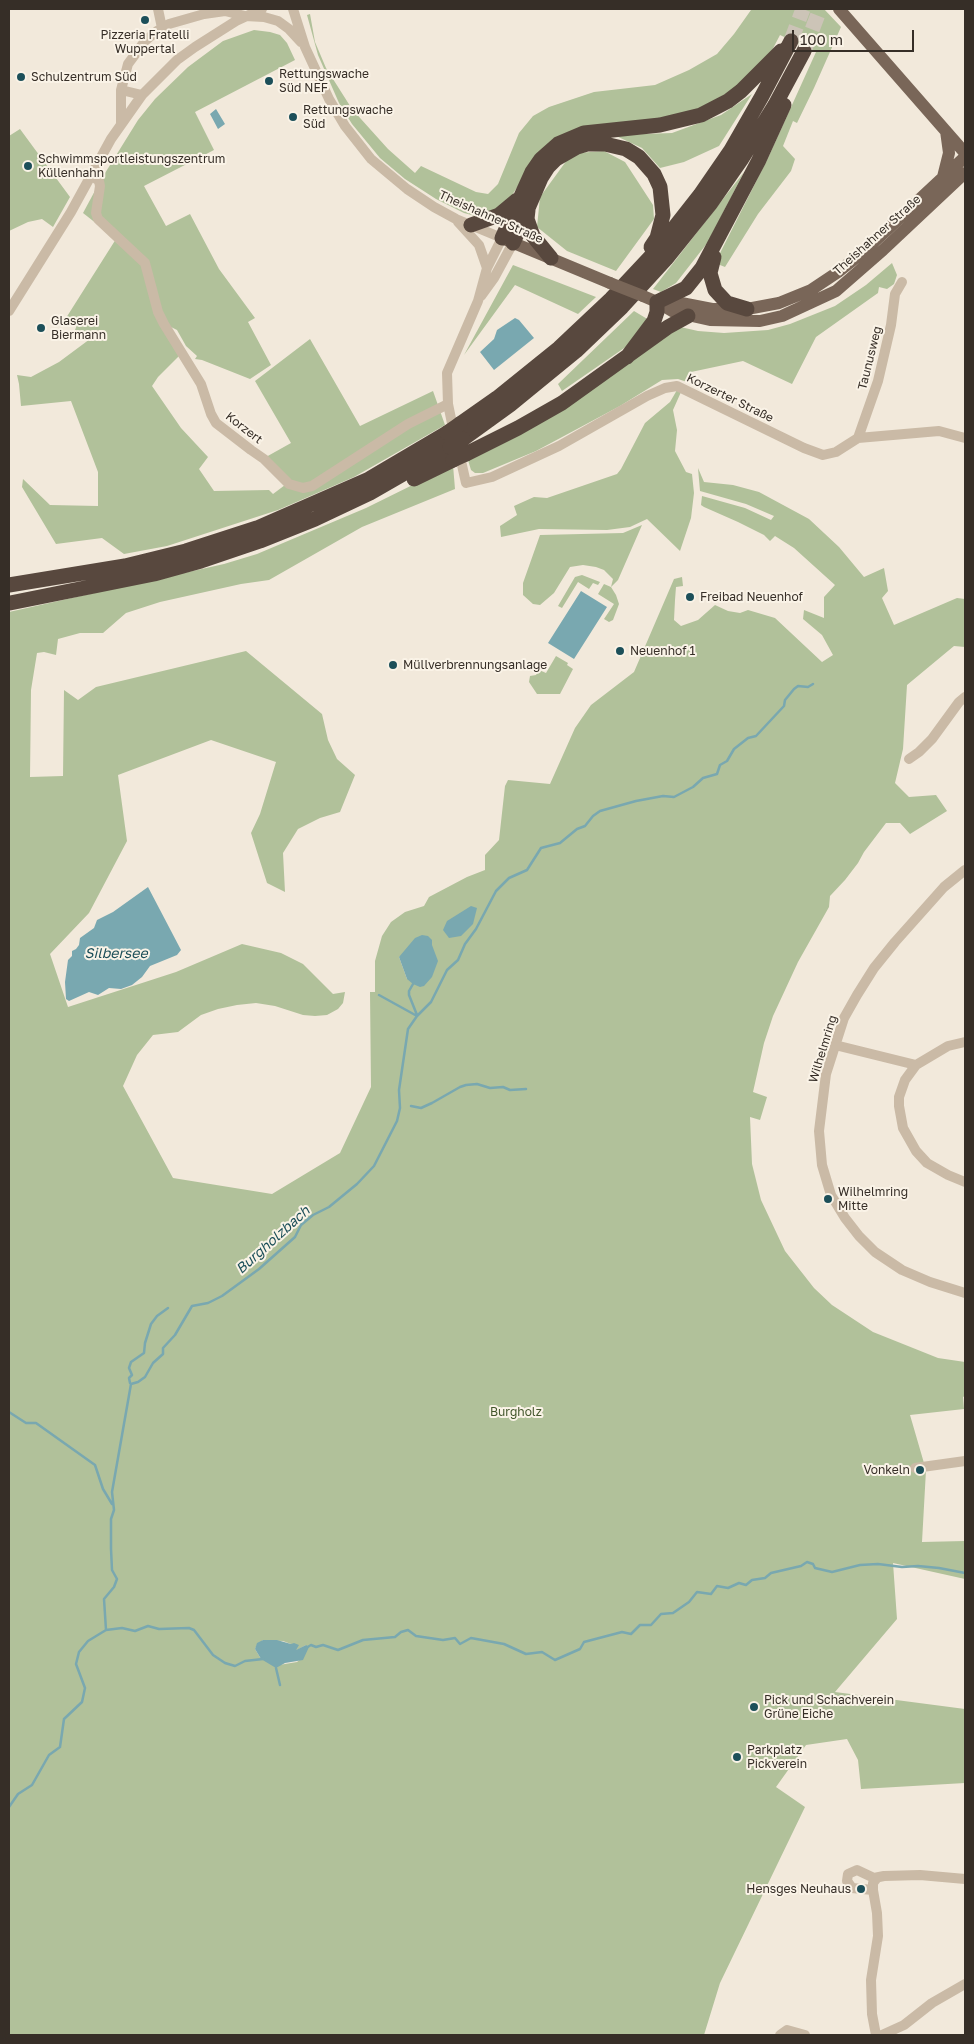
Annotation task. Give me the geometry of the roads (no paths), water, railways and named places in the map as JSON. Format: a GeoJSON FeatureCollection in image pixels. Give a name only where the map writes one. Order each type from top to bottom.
{"type":"FeatureCollection","features":[{"type":"Feature","properties":{"kind":"highway"},"geometry":{"type":"LineString","coordinates":[[457,443],[497,398],[548,358],[597,313],[631,278],[677,225],[716,172],[747,123],[791,41],[746,87],[709,111],[671,124],[597,130],[566,140],[551,149],[536,165],[524,203],[507,241]]}},
{"type":"Feature","properties":{"kind":"highway"},"geometry":{"type":"LineString","coordinates":[[10,603],[130,579],[202,561],[294,528],[370,493],[404,484],[510,405],[576,351],[622,307],[666,260],[711,204],[741,160],[775,105],[804,50],[774,129],[702,268],[690,284],[675,294],[650,299],[658,312],[654,321],[627,358]]}},
{"type":"Feature","properties":{"kind":"highway"},"geometry":{"type":"LineString","coordinates":[[471,225],[524,203],[556,159],[566,153],[587,144],[616,145],[633,152],[647,164],[660,187],[664,205],[657,238],[631,278]]}},
{"type":"Feature","properties":{"kind":"highway"},"geometry":{"type":"LineString","coordinates":[[524,203],[533,236],[551,258]]}},
{"type":"Feature","properties":{"kind":"highway"},"geometry":{"type":"LineString","coordinates":[[719,238],[710,270],[712,284],[724,300],[747,309]]}},
{"type":"Feature","properties":{"kind":"highway"},"geometry":{"type":"LineString","coordinates":[[9,585],[125,566],[186,551],[257,528],[369,479],[562,402],[627,358],[668,327],[688,316]]}},
{"type":"Feature","properties":{"kind":"main road"},"geometry":{"type":"LineString","coordinates":[[839,9],[965,153]]}},
{"type":"Feature","properties":{"kind":"main road"},"geometry":{"type":"LineString","coordinates":[[943,177],[949,152],[946,131]]}},
{"type":"Feature","properties":{"kind":"main road","name":"Theishahner Straße"},"geometry":{"type":"LineString","coordinates":[[507,241],[650,299],[670,311],[710,320],[760,321],[782,316],[836,291],[852,278],[916,211],[943,177],[965,157]]}},
{"type":"Feature","properties":{"kind":"main road","name":"Theishahner Straße"},"geometry":{"type":"LineString","coordinates":[[650,299],[676,302],[712,310],[759,308],[779,303],[811,290],[838,272],[916,211],[952,187],[965,173]]}},
{"type":"Feature","properties":{"kind":"main road"},"geometry":{"type":"LineString","coordinates":[[952,187],[965,183]]}},
{"type":"Feature","properties":{"kind":"street"},"geometry":{"type":"LineString","coordinates":[[158,9],[162,28]]}},
{"type":"Feature","properties":{"kind":"street"},"geometry":{"type":"LineString","coordinates":[[9,311],[71,212],[121,123],[142,95],[186,53],[245,16],[262,9]]}},
{"type":"Feature","properties":{"kind":"street","name":"Theishahner Straße"},"geometry":{"type":"LineString","coordinates":[[293,9],[305,47],[334,108],[352,136],[366,153],[406,189],[434,207],[456,219],[507,241]]}},
{"type":"Feature","properties":{"kind":"street"},"geometry":{"type":"LineString","coordinates":[[121,123],[122,90],[130,60],[145,41],[162,28],[179,20],[225,11],[245,16],[264,16],[278,21],[289,29],[305,47]]}},
{"type":"Feature","properties":{"kind":"street"},"geometry":{"type":"LineString","coordinates":[[122,90],[142,95]]}},
{"type":"Feature","properties":{"kind":"street","name":"Korzert"},"geometry":{"type":"LineString","coordinates":[[91,175],[99,181],[100,186],[96,213],[98,219],[145,263],[158,312],[201,384],[210,414],[216,423],[264,459],[289,484],[303,488],[312,486],[408,424],[448,404]]}},
{"type":"Feature","properties":{"kind":"street"},"geometry":{"type":"LineString","coordinates":[[456,219],[479,245],[487,268]]}},
{"type":"Feature","properties":{"kind":"street"},"geometry":{"type":"LineString","coordinates":[[448,404],[447,374],[478,301],[487,268],[507,241]]}},
{"type":"Feature","properties":{"kind":"street"},"geometry":{"type":"LineString","coordinates":[[478,301],[494,278],[507,241]]}},
{"type":"Feature","properties":{"kind":"street","name":"Taunusweg"},"geometry":{"type":"LineString","coordinates":[[858,438],[878,381],[891,325],[895,294],[902,282]]}},
{"type":"Feature","properties":{"kind":"street","name":"Korzerter Straße"},"geometry":{"type":"LineString","coordinates":[[448,404],[466,483],[492,477],[559,446],[647,396],[665,388],[677,386],[804,448],[823,455],[836,452],[858,438],[939,431],[965,438]]}},
{"type":"Feature","properties":{"kind":"street"},"geometry":{"type":"LineString","coordinates":[[909,759],[932,739],[965,696]]}},
{"type":"Feature","properties":{"kind":"street","name":"Wilhelmring"},"geometry":{"type":"LineString","coordinates":[[965,870],[944,887],[874,968],[844,1018],[825,1080],[818,1131],[822,1164],[833,1199],[851,1227],[869,1246],[882,1256],[919,1278],[965,1293]]}},
{"type":"Feature","properties":{"kind":"street"},"geometry":{"type":"LineString","coordinates":[[965,1042],[948,1046],[916,1065],[905,1080],[899,1097],[901,1120],[907,1137],[927,1163],[965,1182]]}},
{"type":"Feature","properties":{"kind":"street"},"geometry":{"type":"LineString","coordinates":[[835,1045],[916,1065]]}},
{"type":"Feature","properties":{"kind":"street"},"geometry":{"type":"LineString","coordinates":[[915,1468],[965,1461]]}},
{"type":"Feature","properties":{"kind":"street"},"geometry":{"type":"LineString","coordinates":[[873,1890],[852,1888],[847,1878],[851,1872],[857,1870],[871,1878],[920,1875],[965,1879]]}},
{"type":"Feature","properties":{"kind":"street"},"geometry":{"type":"LineString","coordinates":[[876,2035],[870,1980],[878,1924],[873,1883],[878,1878]]}},
{"type":"Feature","properties":{"kind":"street"},"geometry":{"type":"LineString","coordinates":[[882,2035],[904,2025],[932,2003],[965,1984]]}},
{"type":"Feature","properties":{"kind":"street"},"geometry":{"type":"LineString","coordinates":[[780,2035],[787,2030],[806,2035]]}},
{"type":"Feature","properties":{"kind":"water"},"geometry":{"type":"Polygon","coordinates":[[[216,109],[225,124],[218,129],[210,114],[216,109]]]}},
{"type":"Feature","properties":{"kind":"water"},"geometry":{"type":"Polygon","coordinates":[[[515,318],[519,320],[534,338],[494,370],[480,352],[494,339],[497,330],[515,318]]]}},
{"type":"Feature","properties":{"kind":"water"},"geometry":{"type":"Polygon","coordinates":[[[581,591],[607,607],[574,659],[548,643],[581,591]]]}},
{"type":"Feature","properties":{"kind":"water","name":"Silbersee"},"geometry":{"type":"Polygon","coordinates":[[[148,887],[181,950],[177,955],[150,966],[142,977],[132,985],[121,989],[109,988],[98,995],[89,992],[69,1001],[66,999],[65,982],[68,960],[72,956],[72,951],[79,945],[80,938],[94,928],[97,920],[113,912],[148,887]]]}},
{"type":"Feature","properties":{"kind":"water"},"geometry":{"type":"Polygon","coordinates":[[[471,906],[477,908],[473,924],[461,936],[449,938],[443,930],[447,921],[471,906]]]}},
{"type":"Feature","properties":{"kind":"water"},"geometry":{"type":"Polygon","coordinates":[[[422,935],[428,936],[432,940],[438,961],[432,977],[424,986],[420,987],[407,979],[399,957],[415,938],[422,935]]]}},
{"type":"Feature","properties":{"kind":"water"},"geometry":{"type":"Polygon","coordinates":[[[263,1640],[294,1643],[299,1645],[296,1650],[306,1645],[309,1647],[303,1660],[285,1663],[276,1668],[261,1659],[255,1649],[257,1643],[263,1640]]]}},
{"type":"Feature","properties":{"kind":"waterway","name":"Burgholzbach"},"geometry":{"type":"LineString","coordinates":[[9,1807],[18,1794],[32,1785],[49,1755],[60,1747],[64,1719],[82,1702],[85,1688],[76,1664],[79,1652],[88,1641],[106,1630],[104,1599],[114,1587],[117,1579],[112,1570],[111,1519],[114,1510],[112,1492],[131,1384],[145,1377],[153,1363],[163,1354],[163,1348],[175,1335],[192,1306],[208,1303],[222,1296],[259,1269],[295,1237],[301,1225],[313,1215],[329,1207],[357,1184],[374,1166],[397,1121],[400,1108],[399,1090],[408,1029],[417,1016],[431,1002],[447,970],[458,960],[465,944],[476,929],[496,891],[509,878],[527,870],[541,848],[560,843],[577,829],[585,826],[600,811],[636,801],[663,796],[674,797],[693,787],[703,778],[717,774],[720,765],[727,761],[734,749],[748,738],[756,736],[784,706],[785,700],[794,689],[798,686],[808,687],[813,684]]}},
{"type":"Feature","properties":{"kind":"waterway"},"geometry":{"type":"LineString","coordinates":[[413,984],[409,995],[417,1015]]}},
{"type":"Feature","properties":{"kind":"waterway"},"geometry":{"type":"LineString","coordinates":[[379,995],[417,1016]]}},
{"type":"Feature","properties":{"kind":"waterway"},"geometry":{"type":"LineString","coordinates":[[411,1106],[421,1108],[466,1085],[477,1084],[490,1088],[503,1087],[510,1090],[526,1089]]}},
{"type":"Feature","properties":{"kind":"waterway"},"geometry":{"type":"LineString","coordinates":[[130,1383],[129,1378],[132,1375],[129,1368],[131,1362],[144,1353],[151,1324],[157,1316],[168,1308]]}},
{"type":"Feature","properties":{"kind":"waterway"},"geometry":{"type":"LineString","coordinates":[[9,1412],[26,1423],[36,1423],[95,1465],[103,1489],[112,1504]]}},
{"type":"Feature","properties":{"kind":"waterway"},"geometry":{"type":"LineString","coordinates":[[306,1648],[311,1645],[316,1647],[323,1645],[338,1650],[363,1640],[395,1637],[401,1632],[408,1630],[416,1636],[443,1640],[455,1638],[460,1644],[471,1638],[504,1644],[526,1654],[542,1652],[555,1660],[580,1649],[584,1642],[622,1632],[631,1634],[640,1625],[651,1625],[661,1614],[673,1613],[689,1602],[697,1592],[711,1594],[717,1586],[728,1588],[739,1583],[746,1585],[752,1580],[765,1578],[771,1573],[801,1566],[807,1562],[813,1564],[815,1568],[832,1572],[860,1565],[878,1564],[939,1568],[965,1573]]}},
{"type":"Feature","properties":{"kind":"waterway"},"geometry":{"type":"LineString","coordinates":[[106,1630],[122,1628],[135,1631],[148,1626],[159,1629],[189,1628],[194,1630],[213,1655],[225,1663],[235,1666],[245,1661],[263,1659]]}},
{"type":"Feature","properties":{"kind":"waterway"},"geometry":{"type":"LineString","coordinates":[[276,1668],[280,1685]]}},
{"type":"Feature","properties":{"kind":"tunnel"},"geometry":{"type":"LineString","coordinates":[[791,41],[803,9]]}},
{"type":"Feature","properties":{"kind":"tunnel"},"geometry":{"type":"LineString","coordinates":[[804,51],[820,9]]}},
{"type":"Feature","properties":{"kind":"place","name":"Pizzeria Fratelli Wuppertal"},"geometry":{"type":"Point","coordinates":[145,20]}},
{"type":"Feature","properties":{"kind":"place","name":"Schulzentrum Süd"},"geometry":{"type":"Point","coordinates":[21,77]}},
{"type":"Feature","properties":{"kind":"place","name":"Rettungswache Süd NEF"},"geometry":{"type":"Point","coordinates":[269,81]}},
{"type":"Feature","properties":{"kind":"place","name":"Rettungswache Süd"},"geometry":{"type":"Point","coordinates":[293,117]}},
{"type":"Feature","properties":{"kind":"place","name":"Schwimmsportleistungszentrum Küllenhahn"},"geometry":{"type":"Point","coordinates":[28,166]}},
{"type":"Feature","properties":{"kind":"place","name":"Glaserei Biermann"},"geometry":{"type":"Point","coordinates":[41,328]}},
{"type":"Feature","properties":{"kind":"place","name":"Freibad Neuenhof"},"geometry":{"type":"Point","coordinates":[690,597]}},
{"type":"Feature","properties":{"kind":"place","name":"Neuenhof 1"},"geometry":{"type":"Point","coordinates":[620,651]}},
{"type":"Feature","properties":{"kind":"place","name":"Müllverbrennungsanlage"},"geometry":{"type":"Point","coordinates":[393,665]}},
{"type":"Feature","properties":{"kind":"place","name":"Wilhelmring Mitte"},"geometry":{"type":"Point","coordinates":[828,1199]}},
{"type":"Feature","properties":{"kind":"place","name":"Vonkeln"},"geometry":{"type":"Point","coordinates":[920,1470]}},
{"type":"Feature","properties":{"kind":"place","name":"Pick und Schachverein Grüne Eiche"},"geometry":{"type":"Point","coordinates":[754,1707]}},
{"type":"Feature","properties":{"kind":"place","name":"Parkplatz Pickverein"},"geometry":{"type":"Point","coordinates":[737,1757]}},
{"type":"Feature","properties":{"kind":"place","name":"Hensges Neuhaus"},"geometry":{"type":"Point","coordinates":[861,1889]}},
{"type":"Feature","properties":{"kind":"park label","name":"Burgholz"},"geometry":{"type":"Point","coordinates":[516,1412]}}]}
